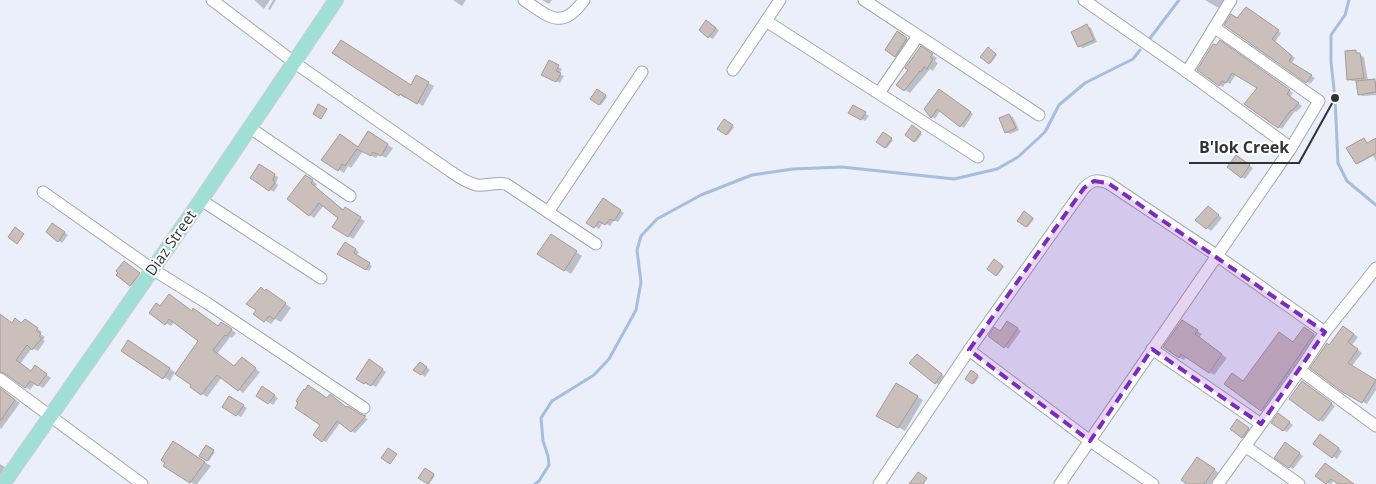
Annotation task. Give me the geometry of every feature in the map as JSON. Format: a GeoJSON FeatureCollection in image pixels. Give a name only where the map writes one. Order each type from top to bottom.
{"type":"FeatureCollection","features":[{"type":"Feature","properties":{"kind":"main road","name":"Diaz Street"},"geometry":{"type":"LineString","coordinates":[[3,484],[295,63],[336,0]]}},
{"type":"Feature","properties":{"kind":"street"},"geometry":{"type":"LineString","coordinates":[[212,0],[295,63],[468,182],[475,184],[506,184],[596,244]]}},
{"type":"Feature","properties":{"kind":"street"},"geometry":{"type":"LineString","coordinates":[[524,0],[550,18],[560,20],[570,16],[584,0]]}},
{"type":"Feature","properties":{"kind":"street"},"geometry":{"type":"LineString","coordinates":[[733,70],[780,0]]}},
{"type":"Feature","properties":{"kind":"street"},"geometry":{"type":"LineString","coordinates":[[1084,0],[1291,148]]}},
{"type":"Feature","properties":{"kind":"street"},"geometry":{"type":"LineString","coordinates":[[1187,72],[1231,0]]}},
{"type":"Feature","properties":{"kind":"street"},"geometry":{"type":"LineString","coordinates":[[868,1],[1039,115]]}},
{"type":"Feature","properties":{"kind":"street"},"geometry":{"type":"LineString","coordinates":[[766,21],[978,156]]}},
{"type":"Feature","properties":{"kind":"street"},"geometry":{"type":"LineString","coordinates":[[1060,484],[1291,148],[1319,101],[1215,28]]}},
{"type":"Feature","properties":{"kind":"street"},"geometry":{"type":"LineString","coordinates":[[879,93],[918,36]]}},
{"type":"Feature","properties":{"kind":"street"},"geometry":{"type":"LineString","coordinates":[[548,212],[642,72]]}},
{"type":"Feature","properties":{"kind":"street"},"geometry":{"type":"LineString","coordinates":[[250,128],[350,196]]}},
{"type":"Feature","properties":{"kind":"street"},"geometry":{"type":"LineString","coordinates":[[879,484],[969,350],[1084,188],[1094,181],[1100,180],[1108,183],[1216,255],[1325,332]]}},
{"type":"Feature","properties":{"kind":"street"},"geometry":{"type":"LineString","coordinates":[[43,192],[152,269],[207,303],[364,408]]}},
{"type":"Feature","properties":{"kind":"street"},"geometry":{"type":"LineString","coordinates":[[200,200],[321,278]]}},
{"type":"Feature","properties":{"kind":"street"},"geometry":{"type":"LineString","coordinates":[[1218,484],[1325,332],[1376,268]]}},
{"type":"Feature","properties":{"kind":"street"},"geometry":{"type":"LineString","coordinates":[[1152,349],[1261,424]]}},
{"type":"Feature","properties":{"kind":"street"},"geometry":{"type":"LineString","coordinates":[[969,350],[1090,440],[1153,484]]}},
{"type":"Feature","properties":{"kind":"street"},"geometry":{"type":"LineString","coordinates":[[1300,370],[1376,426]]}},
{"type":"Feature","properties":{"kind":"street"},"geometry":{"type":"LineString","coordinates":[[0,378],[142,484]]}},
{"type":"Feature","properties":{"kind":"street"},"geometry":{"type":"LineString","coordinates":[[1245,446],[1299,484]]}},
{"type":"Feature","properties":{"kind":"highlighted area"},"geometry":{"type":"Polygon","coordinates":[[[1094,181],[1108,183],[1325,332],[1261,424],[1152,349],[1090,441],[969,350],[1084,188],[1094,181]]]}},
{"type":"Feature","properties":{"kind":"building"},"geometry":{"type":"Polygon","coordinates":[[[1246,7],[1279,30],[1272,39],[1292,56],[1289,61],[1312,75],[1306,83],[1224,25],[1231,14],[1237,18],[1246,7]]]}},
{"type":"Feature","properties":{"kind":"building"},"geometry":{"type":"Polygon","coordinates":[[[706,20],[716,28],[708,38],[699,30],[706,20]]]}},
{"type":"Feature","properties":{"kind":"building"},"geometry":{"type":"Polygon","coordinates":[[[1087,24],[1094,40],[1078,47],[1071,32],[1087,24]]]}},
{"type":"Feature","properties":{"kind":"building"},"geometry":{"type":"Polygon","coordinates":[[[897,31],[907,38],[895,57],[885,50],[897,31]]]}},
{"type":"Feature","properties":{"kind":"building"},"geometry":{"type":"Polygon","coordinates":[[[341,40],[411,85],[416,75],[429,82],[417,104],[400,94],[399,96],[332,53],[341,40]]]}},
{"type":"Feature","properties":{"kind":"building"},"geometry":{"type":"Polygon","coordinates":[[[1220,40],[1290,90],[1287,94],[1299,103],[1291,110],[1278,128],[1244,104],[1257,88],[1232,73],[1226,83],[1222,81],[1219,86],[1197,70],[1213,44],[1216,45],[1220,40]]]}},
{"type":"Feature","properties":{"kind":"building"},"geometry":{"type":"Polygon","coordinates":[[[921,46],[933,54],[930,57],[933,59],[927,69],[924,67],[904,91],[896,85],[908,70],[905,68],[921,46]]]}},
{"type":"Feature","properties":{"kind":"building"},"geometry":{"type":"Polygon","coordinates":[[[988,47],[996,54],[989,64],[980,57],[988,47]]]}},
{"type":"Feature","properties":{"kind":"building"},"geometry":{"type":"Polygon","coordinates":[[[1356,50],[1356,53],[1360,53],[1364,78],[1347,80],[1345,51],[1356,50]]]}},
{"type":"Feature","properties":{"kind":"building"},"geometry":{"type":"Polygon","coordinates":[[[549,60],[559,65],[556,71],[561,73],[556,82],[541,75],[549,60]]]}},
{"type":"Feature","properties":{"kind":"building"},"geometry":{"type":"Polygon","coordinates":[[[1375,79],[1376,92],[1358,95],[1356,81],[1375,79]]]}},
{"type":"Feature","properties":{"kind":"building"},"geometry":{"type":"Polygon","coordinates":[[[597,89],[606,95],[599,105],[590,99],[597,89]]]}},
{"type":"Feature","properties":{"kind":"building"},"geometry":{"type":"Polygon","coordinates":[[[939,89],[971,112],[960,127],[937,109],[931,118],[924,109],[939,89]]]}},
{"type":"Feature","properties":{"kind":"building"},"geometry":{"type":"Polygon","coordinates":[[[318,104],[327,109],[321,119],[313,114],[318,104]]]}},
{"type":"Feature","properties":{"kind":"building"},"geometry":{"type":"Polygon","coordinates":[[[853,105],[866,112],[861,120],[848,113],[853,105]]]}},
{"type":"Feature","properties":{"kind":"building"},"geometry":{"type":"Polygon","coordinates":[[[1009,114],[1016,128],[1005,133],[999,118],[1009,114]]]}},
{"type":"Feature","properties":{"kind":"building"},"geometry":{"type":"Polygon","coordinates":[[[724,119],[733,125],[726,135],[717,129],[724,119]]]}},
{"type":"Feature","properties":{"kind":"building"},"geometry":{"type":"Polygon","coordinates":[[[912,125],[921,132],[914,142],[905,135],[912,125]]]}},
{"type":"Feature","properties":{"kind":"building"},"geometry":{"type":"Polygon","coordinates":[[[368,131],[388,144],[381,156],[373,152],[371,156],[357,149],[345,166],[342,164],[338,171],[321,160],[340,134],[358,147],[368,131]]]}},
{"type":"Feature","properties":{"kind":"building"},"geometry":{"type":"Polygon","coordinates":[[[883,132],[892,138],[885,148],[876,142],[883,132]]]}},
{"type":"Feature","properties":{"kind":"building"},"geometry":{"type":"Polygon","coordinates":[[[1364,138],[1367,143],[1376,138],[1376,153],[1356,164],[1346,148],[1364,138]]]}},
{"type":"Feature","properties":{"kind":"building"},"geometry":{"type":"Polygon","coordinates":[[[1236,155],[1250,165],[1241,178],[1227,167],[1236,155]]]}},
{"type":"Feature","properties":{"kind":"building"},"geometry":{"type":"Polygon","coordinates":[[[259,164],[275,174],[273,180],[275,182],[269,191],[250,178],[259,164]]]}},
{"type":"Feature","properties":{"kind":"building"},"geometry":{"type":"Polygon","coordinates":[[[305,175],[313,180],[311,183],[343,210],[345,207],[361,217],[348,237],[332,227],[338,218],[319,203],[309,216],[287,199],[305,175]]]}},
{"type":"Feature","properties":{"kind":"building"},"geometry":{"type":"Polygon","coordinates":[[[603,198],[621,210],[614,221],[610,219],[605,225],[599,221],[594,228],[586,223],[603,198]]]}},
{"type":"Feature","properties":{"kind":"building"},"geometry":{"type":"Polygon","coordinates":[[[1208,206],[1219,215],[1206,229],[1195,220],[1208,206]]]}},
{"type":"Feature","properties":{"kind":"building"},"geometry":{"type":"Polygon","coordinates":[[[1024,211],[1033,218],[1026,227],[1017,221],[1024,211]]]}},
{"type":"Feature","properties":{"kind":"building"},"geometry":{"type":"Polygon","coordinates":[[[52,223],[65,232],[58,242],[46,232],[52,223]]]}},
{"type":"Feature","properties":{"kind":"building"},"geometry":{"type":"Polygon","coordinates":[[[15,227],[24,234],[17,244],[8,237],[15,227]]]}},
{"type":"Feature","properties":{"kind":"building"},"geometry":{"type":"Polygon","coordinates":[[[551,234],[577,251],[564,271],[537,254],[551,234]]]}},
{"type":"Feature","properties":{"kind":"building"},"geometry":{"type":"Polygon","coordinates":[[[345,242],[356,249],[354,253],[370,263],[366,270],[337,254],[345,242]]]}},
{"type":"Feature","properties":{"kind":"building"},"geometry":{"type":"Polygon","coordinates":[[[994,259],[1003,266],[996,276],[987,269],[994,259]]]}},
{"type":"Feature","properties":{"kind":"building"},"geometry":{"type":"Polygon","coordinates":[[[124,261],[140,273],[130,286],[116,275],[118,273],[116,271],[124,261]]]}},
{"type":"Feature","properties":{"kind":"building"},"geometry":{"type":"Polygon","coordinates":[[[261,287],[286,303],[274,319],[269,316],[264,322],[253,314],[256,310],[246,304],[261,287]]]}},
{"type":"Feature","properties":{"kind":"building"},"geometry":{"type":"Polygon","coordinates":[[[169,294],[192,311],[193,308],[218,326],[221,322],[232,329],[213,350],[234,366],[242,357],[256,368],[238,391],[217,375],[201,395],[175,374],[198,341],[169,319],[165,325],[149,313],[156,303],[160,306],[169,294]]]}},
{"type":"Feature","properties":{"kind":"building"},"geometry":{"type":"Polygon","coordinates":[[[0,314],[12,323],[15,318],[21,323],[25,319],[38,328],[36,330],[41,334],[39,336],[42,338],[32,350],[27,345],[16,360],[31,371],[35,365],[47,374],[38,386],[30,381],[25,388],[0,372],[0,314]]]}},
{"type":"Feature","properties":{"kind":"building"},"geometry":{"type":"Polygon","coordinates":[[[1182,320],[1198,330],[1195,334],[1222,354],[1209,373],[1181,354],[1179,358],[1163,347],[1182,320]]]}},
{"type":"Feature","properties":{"kind":"building"},"geometry":{"type":"Polygon","coordinates":[[[1007,321],[1018,328],[1004,348],[988,336],[994,327],[1000,331],[1007,321]]]}},
{"type":"Feature","properties":{"kind":"building"},"geometry":{"type":"Polygon","coordinates":[[[1343,326],[1354,334],[1348,342],[1358,349],[1348,363],[1376,380],[1362,403],[1341,391],[1310,368],[1327,343],[1329,345],[1343,326]]]}},
{"type":"Feature","properties":{"kind":"building"},"geometry":{"type":"Polygon","coordinates":[[[1304,327],[1314,334],[1261,411],[1224,384],[1232,373],[1243,381],[1279,332],[1293,342],[1304,327]]]}},
{"type":"Feature","properties":{"kind":"building"},"geometry":{"type":"Polygon","coordinates":[[[128,340],[170,368],[163,379],[121,351],[128,340]]]}},
{"type":"Feature","properties":{"kind":"building"},"geometry":{"type":"Polygon","coordinates":[[[917,354],[942,374],[935,384],[909,363],[917,354]]]}},
{"type":"Feature","properties":{"kind":"building"},"geometry":{"type":"Polygon","coordinates":[[[369,359],[383,369],[371,386],[356,379],[369,359]]]}},
{"type":"Feature","properties":{"kind":"building"},"geometry":{"type":"Polygon","coordinates":[[[420,362],[427,367],[421,375],[413,370],[420,362]]]}},
{"type":"Feature","properties":{"kind":"building"},"geometry":{"type":"Polygon","coordinates":[[[971,370],[978,375],[972,384],[965,379],[971,370]]]}},
{"type":"Feature","properties":{"kind":"building"},"geometry":{"type":"Polygon","coordinates":[[[1302,381],[1332,403],[1319,421],[1289,399],[1302,381]]]}},
{"type":"Feature","properties":{"kind":"building"},"geometry":{"type":"Polygon","coordinates":[[[896,383],[918,396],[898,428],[876,416],[896,383]]]}},
{"type":"Feature","properties":{"kind":"building"},"geometry":{"type":"Polygon","coordinates":[[[308,385],[327,398],[330,394],[346,407],[366,416],[351,432],[337,421],[322,442],[313,435],[320,425],[295,408],[298,403],[296,401],[308,385]]]}},
{"type":"Feature","properties":{"kind":"building"},"geometry":{"type":"Polygon","coordinates":[[[262,386],[275,395],[268,404],[256,396],[262,386]]]}},
{"type":"Feature","properties":{"kind":"building"},"geometry":{"type":"Polygon","coordinates":[[[0,388],[15,400],[0,421],[0,388]]]}},
{"type":"Feature","properties":{"kind":"building"},"geometry":{"type":"Polygon","coordinates":[[[229,396],[244,405],[236,416],[222,407],[229,396]]]}},
{"type":"Feature","properties":{"kind":"building"},"geometry":{"type":"Polygon","coordinates":[[[1278,413],[1290,422],[1283,431],[1271,423],[1278,413]]]}},
{"type":"Feature","properties":{"kind":"building"},"geometry":{"type":"Polygon","coordinates":[[[1237,419],[1249,428],[1242,438],[1230,429],[1237,419]]]}},
{"type":"Feature","properties":{"kind":"building"},"geometry":{"type":"Polygon","coordinates":[[[1320,434],[1339,448],[1332,458],[1313,444],[1320,434]]]}},
{"type":"Feature","properties":{"kind":"building"},"geometry":{"type":"Polygon","coordinates":[[[173,441],[205,462],[190,483],[163,466],[165,463],[161,460],[173,441]]]}},
{"type":"Feature","properties":{"kind":"building"},"geometry":{"type":"Polygon","coordinates":[[[1285,442],[1300,453],[1289,468],[1274,458],[1285,442]]]}},
{"type":"Feature","properties":{"kind":"building"},"geometry":{"type":"Polygon","coordinates":[[[206,445],[214,450],[207,461],[199,456],[206,445]]]}},
{"type":"Feature","properties":{"kind":"building"},"geometry":{"type":"Polygon","coordinates":[[[388,448],[397,454],[390,464],[381,458],[388,448]]]}},
{"type":"Feature","properties":{"kind":"building"},"geometry":{"type":"Polygon","coordinates":[[[1197,457],[1215,469],[1204,484],[1187,484],[1181,480],[1197,457]]]}},
{"type":"Feature","properties":{"kind":"building"},"geometry":{"type":"Polygon","coordinates":[[[1325,463],[1354,484],[1338,484],[1331,479],[1326,484],[1315,476],[1325,463]]]}},
{"type":"Feature","properties":{"kind":"building"},"geometry":{"type":"Polygon","coordinates":[[[425,468],[434,474],[428,484],[418,478],[425,468]]]}},
{"type":"Feature","properties":{"kind":"building"},"geometry":{"type":"Polygon","coordinates":[[[918,472],[927,478],[923,484],[909,484],[918,472]]]}},
{"type":"Feature","properties":{"kind":"waterway"},"geometry":{"type":"LineString","coordinates":[[1148,41],[1179,0]]}},
{"type":"Feature","properties":{"kind":"waterway"},"geometry":{"type":"LineString","coordinates":[[1349,0],[1345,15],[1331,35],[1338,163],[1347,181],[1376,205]]}},
{"type":"Feature","properties":{"kind":"waterway"},"geometry":{"type":"LineString","coordinates":[[535,484],[549,465],[543,441],[541,418],[552,401],[594,375],[609,359],[636,310],[641,282],[637,250],[641,236],[657,219],[701,195],[752,175],[793,169],[842,167],[954,179],[997,169],[1018,157],[1045,132],[1059,105],[1085,83],[1133,59],[1140,50]]}},
{"type":"Feature","properties":{"kind":"place","name":"B'lok Creek"},"geometry":{"type":"Point","coordinates":[1335,98]}}]}
